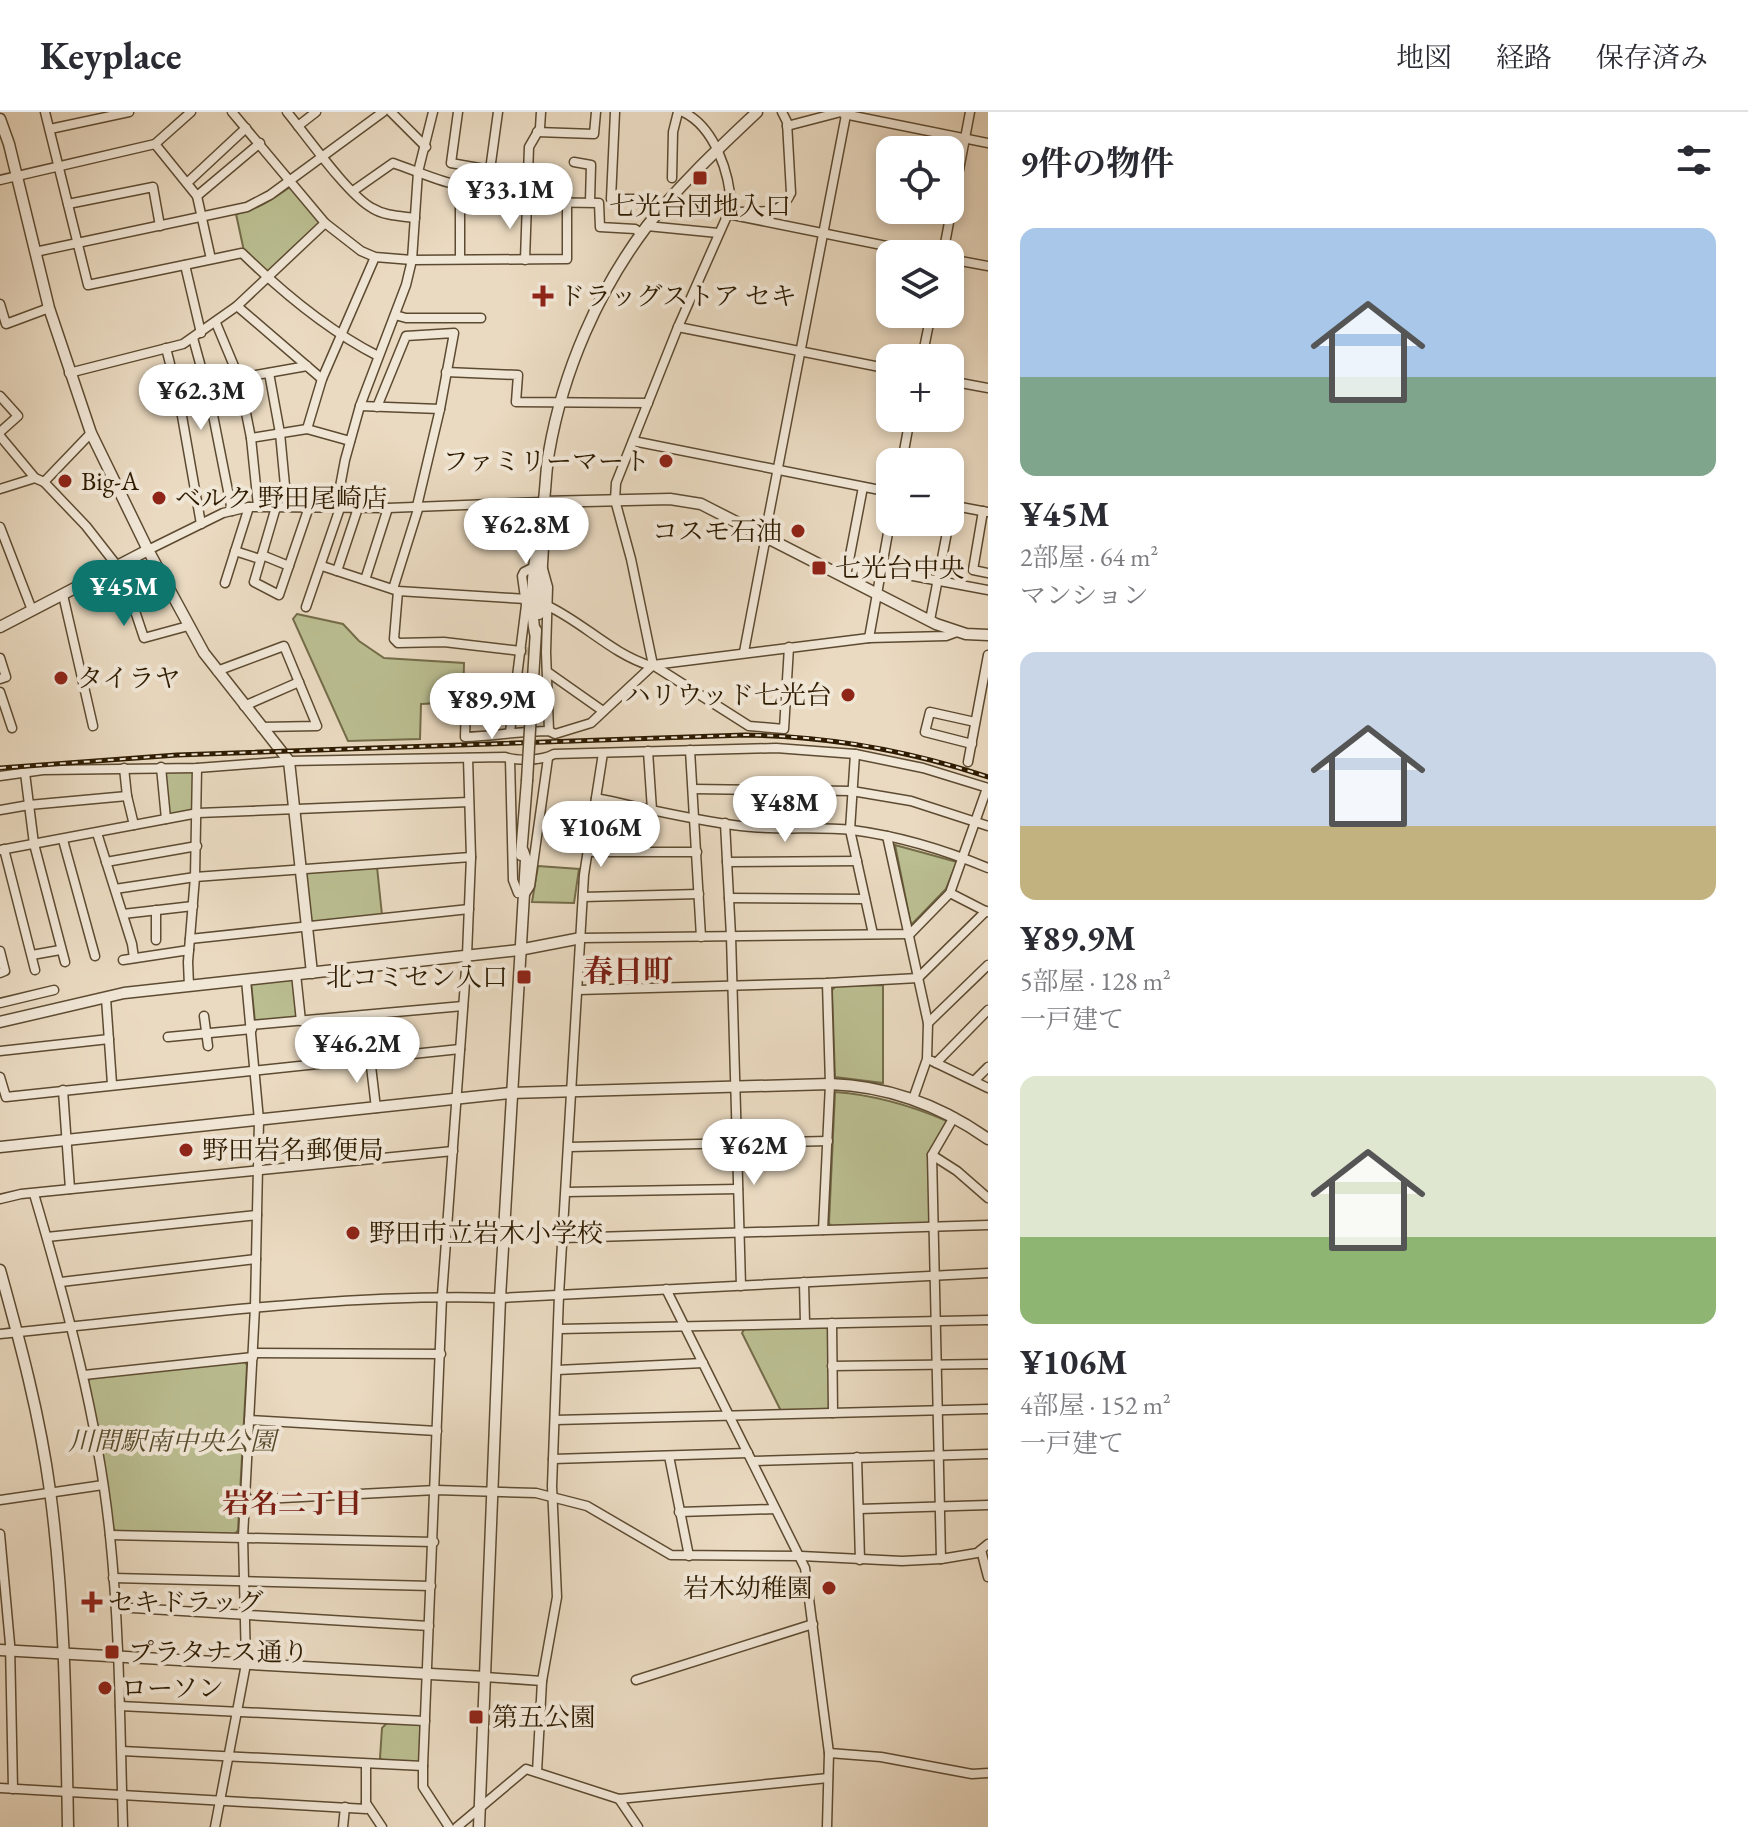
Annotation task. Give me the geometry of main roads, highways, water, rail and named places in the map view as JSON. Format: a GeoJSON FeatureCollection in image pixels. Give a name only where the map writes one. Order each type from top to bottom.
{"type":"FeatureCollection","features":[{"type":"Feature","properties":{"kind":"tunnel"},"geometry":{"type":"LineString","coordinates":[[521,651],[546,652]]}},
{"type":"Feature","properties":{"kind":"railway"},"geometry":{"type":"LineString","coordinates":[[0,768],[177,755],[745,735],[807,738],[868,746],[928,759],[988,777]]}},
{"type":"Feature","properties":{"kind":"place","name":"七光台団地入口"},"geometry":{"type":"Point","coordinates":[700,178]}},
{"type":"Feature","properties":{"kind":"place","name":"ドラッグストア セキ"},"geometry":{"type":"Point","coordinates":[543,296]}},
{"type":"Feature","properties":{"kind":"place","name":"ファミリーマート"},"geometry":{"type":"Point","coordinates":[666,461]}},
{"type":"Feature","properties":{"kind":"place","name":"Big-A"},"geometry":{"type":"Point","coordinates":[65,481]}},
{"type":"Feature","properties":{"kind":"place","name":"ベルク 野田尾崎店"},"geometry":{"type":"Point","coordinates":[159,498]}},
{"type":"Feature","properties":{"kind":"place","name":"コスモ石油"},"geometry":{"type":"Point","coordinates":[798,531]}},
{"type":"Feature","properties":{"kind":"place","name":"七光台中央"},"geometry":{"type":"Point","coordinates":[819,568]}},
{"type":"Feature","properties":{"kind":"place","name":"タイラヤ"},"geometry":{"type":"Point","coordinates":[61,678]}},
{"type":"Feature","properties":{"kind":"place","name":"ハリウッド七光台"},"geometry":{"type":"Point","coordinates":[848,695]}},
{"type":"Feature","properties":{"kind":"place","name":"北コミセン入口"},"geometry":{"type":"Point","coordinates":[524,977]}},
{"type":"Feature","properties":{"kind":"place","name":"野田岩名郵便局"},"geometry":{"type":"Point","coordinates":[186,1150]}},
{"type":"Feature","properties":{"kind":"place","name":"野田市立岩木小学校"},"geometry":{"type":"Point","coordinates":[353,1233]}},
{"type":"Feature","properties":{"kind":"place","name":"岩木幼稚園"},"geometry":{"type":"Point","coordinates":[829,1588]}},
{"type":"Feature","properties":{"kind":"place","name":"セキドラッグ"},"geometry":{"type":"Point","coordinates":[92,1602]}},
{"type":"Feature","properties":{"kind":"place","name":"プラタナス通り"},"geometry":{"type":"Point","coordinates":[112,1652]}},
{"type":"Feature","properties":{"kind":"place","name":"ローソン"},"geometry":{"type":"Point","coordinates":[105,1688]}},
{"type":"Feature","properties":{"kind":"place","name":"第五公園"},"geometry":{"type":"Point","coordinates":[476,1717]}},
{"type":"Feature","properties":{"kind":"district","name":"春日町"},"geometry":{"type":"Point","coordinates":[628,970]}},
{"type":"Feature","properties":{"kind":"district","name":"岩名二丁目"},"geometry":{"type":"Point","coordinates":[292,1503]}},
{"type":"Feature","properties":{"kind":"park label","name":"川間駅南中央公園"},"geometry":{"type":"Point","coordinates":[172,1441]}}]}
